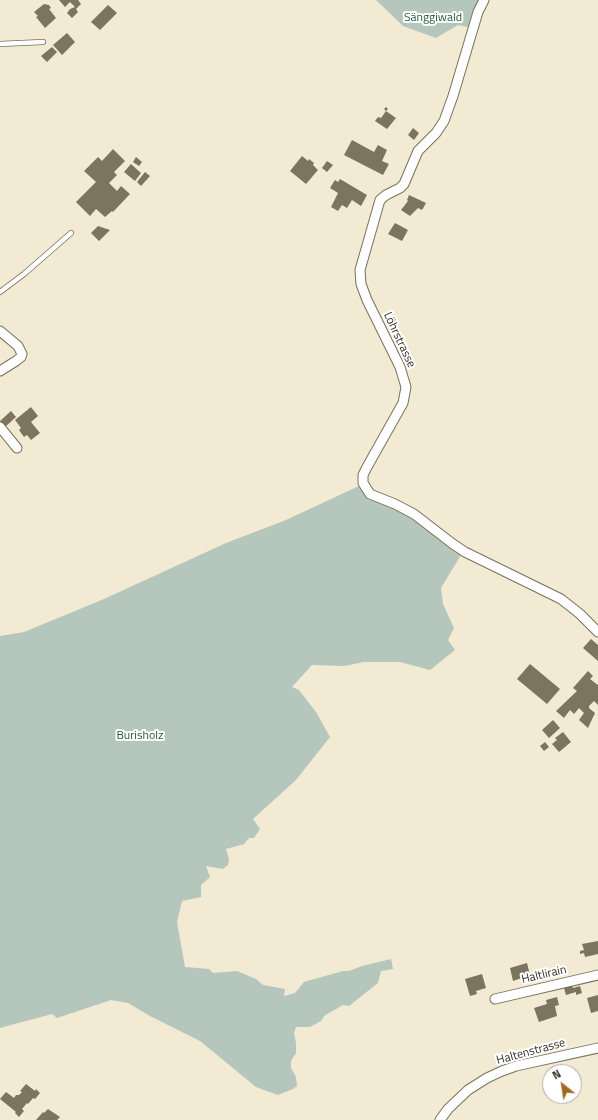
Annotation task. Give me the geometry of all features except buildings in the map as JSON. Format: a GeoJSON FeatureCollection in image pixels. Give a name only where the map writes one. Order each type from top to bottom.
{"type":"FeatureCollection","features":[{"type":"Feature","properties":{"kind":"street","name":"Löhrstrasse"},"geometry":{"type":"LineString","coordinates":[[484,0],[478,12],[446,116],[436,133],[418,151],[404,184],[380,200],[360,270],[361,284],[367,300],[400,367],[406,387],[403,403],[363,474],[363,483],[370,494],[395,504],[414,514],[465,552],[561,599],[598,632]]}},
{"type":"Feature","properties":{"kind":"street"},"geometry":{"type":"LineString","coordinates":[[0,331],[15,343],[22,353],[19,358],[0,371]]}},
{"type":"Feature","properties":{"kind":"street"},"geometry":{"type":"LineString","coordinates":[[0,427],[17,448]]}},
{"type":"Feature","properties":{"kind":"street","name":"Haltlirain"},"geometry":{"type":"LineString","coordinates":[[495,999],[598,975]]}},
{"type":"Feature","properties":{"kind":"street","name":"Haltenstrasse"},"geometry":{"type":"LineString","coordinates":[[440,1120],[448,1109],[468,1090],[502,1071],[516,1066],[598,1048]]}},
{"type":"Feature","properties":{"kind":"lane"},"geometry":{"type":"LineString","coordinates":[[0,44],[43,42]]}},
{"type":"Feature","properties":{"kind":"lane"},"geometry":{"type":"LineString","coordinates":[[0,292],[24,274],[71,233]]}},
{"type":"Feature","properties":{"kind":"green space","name":"Sänggiwald"},"geometry":{"type":"Polygon","coordinates":[[[376,0],[482,0],[468,27],[458,25],[436,38],[403,26],[376,0]]]}},
{"type":"Feature","properties":{"kind":"green space","name":"Burisholz"},"geometry":{"type":"Polygon","coordinates":[[[361,485],[393,504],[461,555],[441,588],[443,604],[454,628],[448,640],[455,650],[430,670],[400,662],[364,662],[344,666],[312,665],[292,687],[299,690],[316,712],[330,737],[296,780],[253,819],[260,829],[254,838],[249,838],[244,844],[226,849],[229,859],[228,865],[223,869],[206,866],[210,877],[201,885],[201,897],[182,901],[177,922],[185,967],[209,969],[213,973],[237,971],[256,979],[263,985],[285,989],[284,996],[295,993],[304,982],[343,971],[349,971],[362,966],[391,959],[393,969],[381,971],[378,983],[349,1006],[343,1005],[324,1016],[321,1021],[310,1027],[296,1027],[294,1033],[296,1053],[291,1061],[291,1068],[296,1077],[297,1086],[278,1095],[256,1087],[200,1041],[150,1016],[128,1003],[111,1000],[57,1018],[52,1014],[0,1028],[0,636],[24,632],[104,599],[226,543],[286,520],[361,485]]]}}]}
